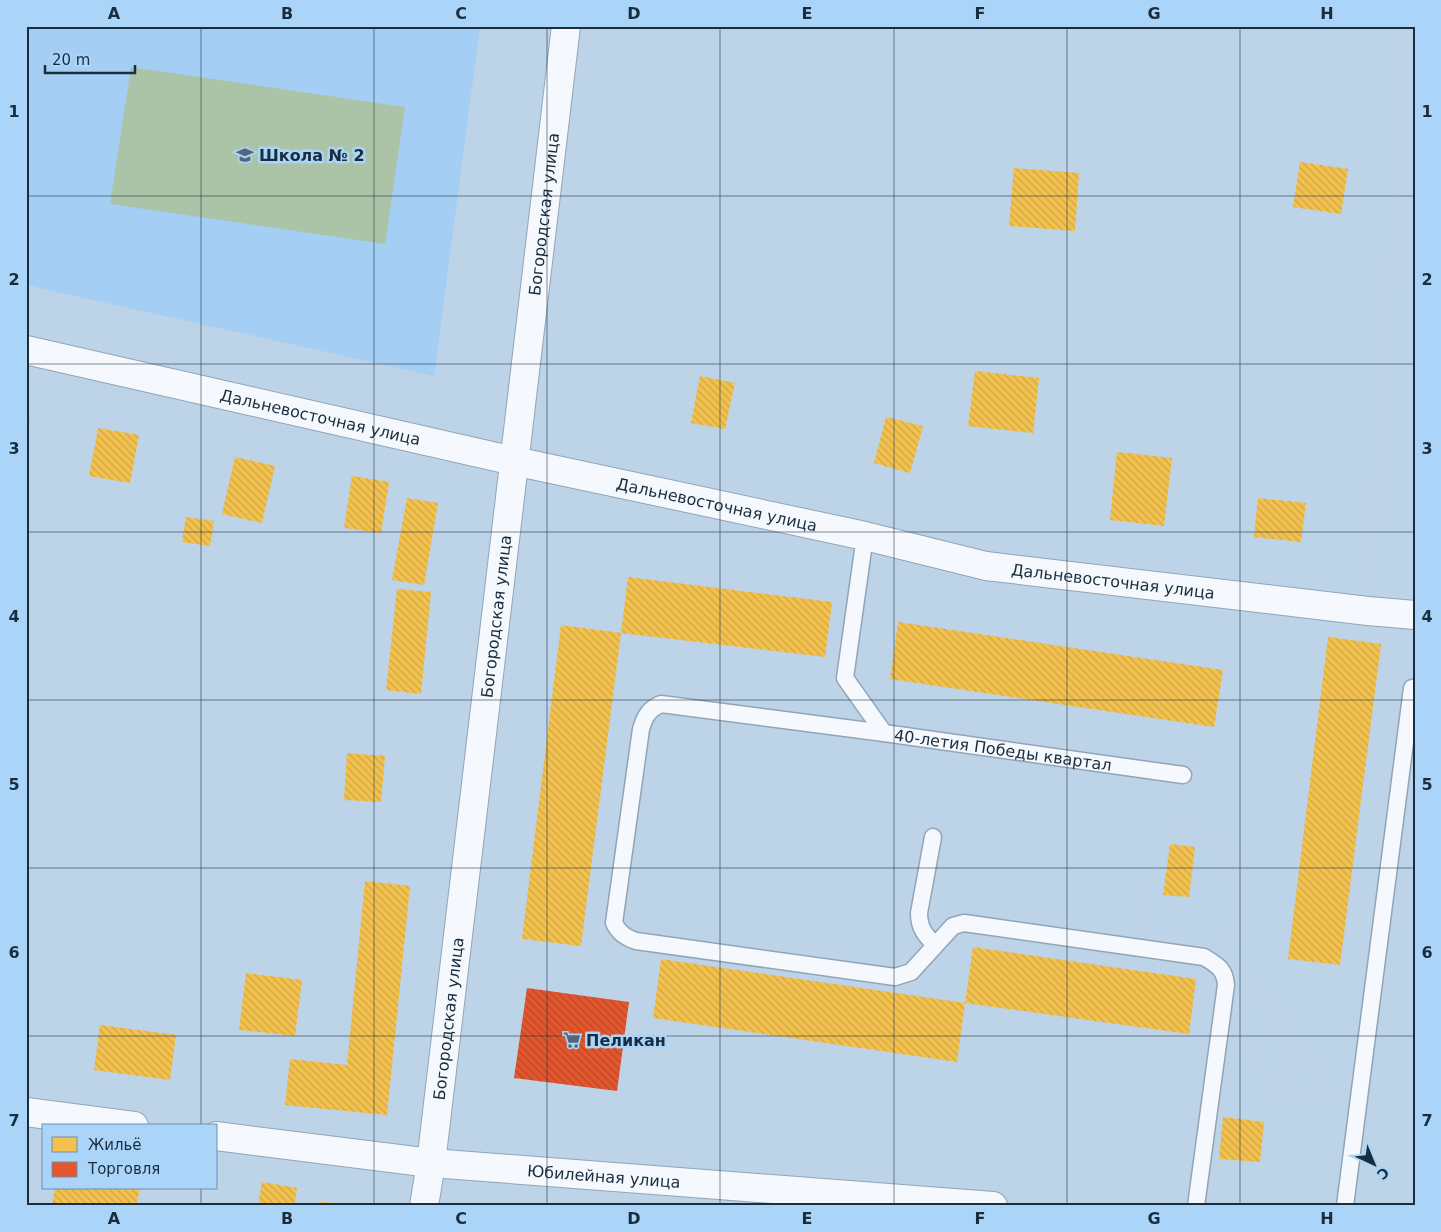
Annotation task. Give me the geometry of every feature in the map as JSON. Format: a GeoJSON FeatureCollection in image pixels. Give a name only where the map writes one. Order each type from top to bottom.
{"type":"FeatureCollection","features":[{"type":"Feature","properties":{"kind":"street","name":"Богородская улица"},"geometry":{"type":"LineString","coordinates":[[424,1206],[431,1163],[566,26]]}},
{"type":"Feature","properties":{"kind":"street","name":"Дальневосточная улица"},"geometry":{"type":"LineString","coordinates":[[26,350],[514,461],[865,536],[986,566],[1415,615]]}},
{"type":"Feature","properties":{"kind":"street"},"geometry":{"type":"LineString","coordinates":[[26,1112],[119,1124]]}},
{"type":"Feature","properties":{"kind":"street","name":"Юбилейная улица"},"geometry":{"type":"LineString","coordinates":[[218,1136],[431,1163],[894,1202],[994,1206]]}},
{"type":"Feature","properties":{"kind":"lane","name":"40-летия Победы квартал"},"geometry":{"type":"LineString","coordinates":[[865,536],[845,678],[884,733],[1183,775]]}},
{"type":"Feature","properties":{"kind":"lane"},"geometry":{"type":"LineString","coordinates":[[1345,1206],[1412,688]]}},
{"type":"Feature","properties":{"kind":"lane"},"geometry":{"type":"LineString","coordinates":[[884,733],[662,704],[653,707],[644,719],[641,729],[614,923],[618,931],[626,938],[636,941],[895,977],[911,972],[953,926],[964,923],[1204,957],[1222,969],[1226,976],[1226,985],[1196,1206]]}},
{"type":"Feature","properties":{"kind":"lane"},"geometry":{"type":"LineString","coordinates":[[933,837],[919,913],[919,924],[935,945]]}},
{"type":"Feature","properties":{"kind":"path"},"geometry":{"type":"LineString","coordinates":[[1368,611],[1409,26]]}},
{"type":"Feature","properties":{"kind":"path"},"geometry":{"type":"LineString","coordinates":[[1168,828],[1212,835],[1224,847],[1231,862],[1237,885],[1237,911],[1222,969],[1241,973],[1248,978],[1339,1106],[1345,1110],[1357,1112]]}},
{"type":"Feature","properties":{"kind":"path"},"geometry":{"type":"LineString","coordinates":[[1139,948],[1155,862]]}},
{"type":"Feature","properties":{"kind":"path"},"geometry":{"type":"LineString","coordinates":[[1224,999],[1271,1087],[1278,1093],[1286,1096],[1334,1099]]}},
{"type":"Feature","properties":{"kind":"path"},"geometry":{"type":"LineString","coordinates":[[1271,1087],[1300,1052]]}},
{"type":"Feature","properties":{"kind":"shaded area","name":"Школа № 2"},"geometry":{"type":"Polygon","coordinates":[[[26,26],[480,26],[434,376],[26,285],[26,26]]]}},
{"type":"Feature","properties":{"kind":"green space"},"geometry":{"type":"Polygon","coordinates":[[[131,67],[405,107],[385,244],[110,204],[131,67]]]}},
{"type":"Feature","properties":{"kind":"building: Жильё"},"geometry":{"type":"Polygon","coordinates":[[[1300,162],[1348,169],[1341,214],[1293,207],[1300,162]]]}},
{"type":"Feature","properties":{"kind":"building: Жильё"},"geometry":{"type":"Polygon","coordinates":[[[1014,168],[1079,173],[1075,231],[1009,226],[1014,168]]]}},
{"type":"Feature","properties":{"kind":"building: Жильё"},"geometry":{"type":"Polygon","coordinates":[[[975,371],[1039,378],[1033,433],[968,426],[975,371]]]}},
{"type":"Feature","properties":{"kind":"building: Жильё"},"geometry":{"type":"Polygon","coordinates":[[[700,376],[735,383],[725,429],[691,423],[700,376]]]}},
{"type":"Feature","properties":{"kind":"building: Жильё"},"geometry":{"type":"Polygon","coordinates":[[[26,414],[30,415],[27,436],[26,436],[26,414]]]}},
{"type":"Feature","properties":{"kind":"building: Жильё"},"geometry":{"type":"Polygon","coordinates":[[[886,417],[923,426],[910,473],[874,463],[886,417]]]}},
{"type":"Feature","properties":{"kind":"building: Жильё"},"geometry":{"type":"Polygon","coordinates":[[[98,428],[139,435],[130,483],[89,476],[98,428]]]}},
{"type":"Feature","properties":{"kind":"building: Жильё"},"geometry":{"type":"Polygon","coordinates":[[[1117,452],[1172,458],[1164,526],[1110,520],[1117,452]]]}},
{"type":"Feature","properties":{"kind":"building: Жильё"},"geometry":{"type":"Polygon","coordinates":[[[235,457],[275,466],[262,523],[222,514],[235,457]]]}},
{"type":"Feature","properties":{"kind":"building: Жильё"},"geometry":{"type":"Polygon","coordinates":[[[352,476],[389,482],[381,533],[344,528],[352,476]]]}},
{"type":"Feature","properties":{"kind":"building: Жильё"},"geometry":{"type":"Polygon","coordinates":[[[407,498],[438,503],[424,585],[392,580],[407,498]]]}},
{"type":"Feature","properties":{"kind":"building: Жильё"},"geometry":{"type":"Polygon","coordinates":[[[1258,498],[1306,503],[1301,542],[1254,537],[1258,498]]]}},
{"type":"Feature","properties":{"kind":"building: Жильё"},"geometry":{"type":"Polygon","coordinates":[[[186,517],[214,521],[210,546],[182,542],[186,517]]]}},
{"type":"Feature","properties":{"kind":"building: Жильё"},"geometry":{"type":"Polygon","coordinates":[[[628,577],[832,602],[825,657],[621,633],[628,577]]]}},
{"type":"Feature","properties":{"kind":"building: Жильё"},"geometry":{"type":"Polygon","coordinates":[[[397,589],[431,592],[421,694],[386,690],[397,589]]]}},
{"type":"Feature","properties":{"kind":"building: Жильё"},"geometry":{"type":"Polygon","coordinates":[[[898,622],[1223,670],[1214,727],[890,679],[898,622]]]}},
{"type":"Feature","properties":{"kind":"building: Жильё"},"geometry":{"type":"Polygon","coordinates":[[[561,625],[621,633],[581,946],[522,939],[561,625]]]}},
{"type":"Feature","properties":{"kind":"building: Жильё"},"geometry":{"type":"Polygon","coordinates":[[[1328,637],[1381,644],[1340,965],[1288,959],[1328,637]]]}},
{"type":"Feature","properties":{"kind":"building: Жильё"},"geometry":{"type":"Polygon","coordinates":[[[347,753],[385,756],[381,802],[344,800],[347,753]]]}},
{"type":"Feature","properties":{"kind":"building: Жильё"},"geometry":{"type":"Polygon","coordinates":[[[1170,844],[1195,847],[1189,897],[1163,895],[1170,844]]]}},
{"type":"Feature","properties":{"kind":"building: Жильё"},"geometry":{"type":"Polygon","coordinates":[[[365,881],[410,886],[387,1115],[285,1105],[290,1059],[347,1065],[365,881]]]}},
{"type":"Feature","properties":{"kind":"building: Жильё"},"geometry":{"type":"Polygon","coordinates":[[[973,947],[1196,979],[1189,1034],[965,1003],[973,947]]]}},
{"type":"Feature","properties":{"kind":"building: Жильё"},"geometry":{"type":"Polygon","coordinates":[[[661,959],[965,1003],[957,1062],[653,1018],[661,959]]]}},
{"type":"Feature","properties":{"kind":"building: Жильё"},"geometry":{"type":"Polygon","coordinates":[[[246,973],[302,980],[295,1036],[239,1030],[246,973]]]}},
{"type":"Feature","properties":{"kind":"building: Жильё"},"geometry":{"type":"Polygon","coordinates":[[[100,1025],[176,1035],[170,1080],[94,1070],[100,1025]]]}},
{"type":"Feature","properties":{"kind":"building: Жильё"},"geometry":{"type":"Polygon","coordinates":[[[1223,1117],[1264,1122],[1260,1162],[1219,1159],[1223,1117]]]}},
{"type":"Feature","properties":{"kind":"building: Жильё"},"geometry":{"type":"Polygon","coordinates":[[[262,1182],[297,1188],[294,1206],[258,1206],[262,1182]]]}},
{"type":"Feature","properties":{"kind":"building: Жильё"},"geometry":{"type":"Polygon","coordinates":[[[55,1190],[140,1190],[136,1206],[52,1206],[55,1190]]]}},
{"type":"Feature","properties":{"kind":"building: Жильё"},"geometry":{"type":"Polygon","coordinates":[[[320,1202],[349,1204],[348,1206],[320,1206],[320,1202]]]}},
{"type":"Feature","properties":{"kind":"building: Торговля","name":"Пеликан"},"geometry":{"type":"Polygon","coordinates":[[[527,988],[629,1002],[617,1091],[514,1078],[527,988]]]}},
{"type":"Feature","properties":{"kind":"place","name":"Школа № 2"},"geometry":{"type":"Point","coordinates":[245,155]}},
{"type":"Feature","properties":{"kind":"place","name":"Пеликан"},"geometry":{"type":"Point","coordinates":[572,1040]}}]}
